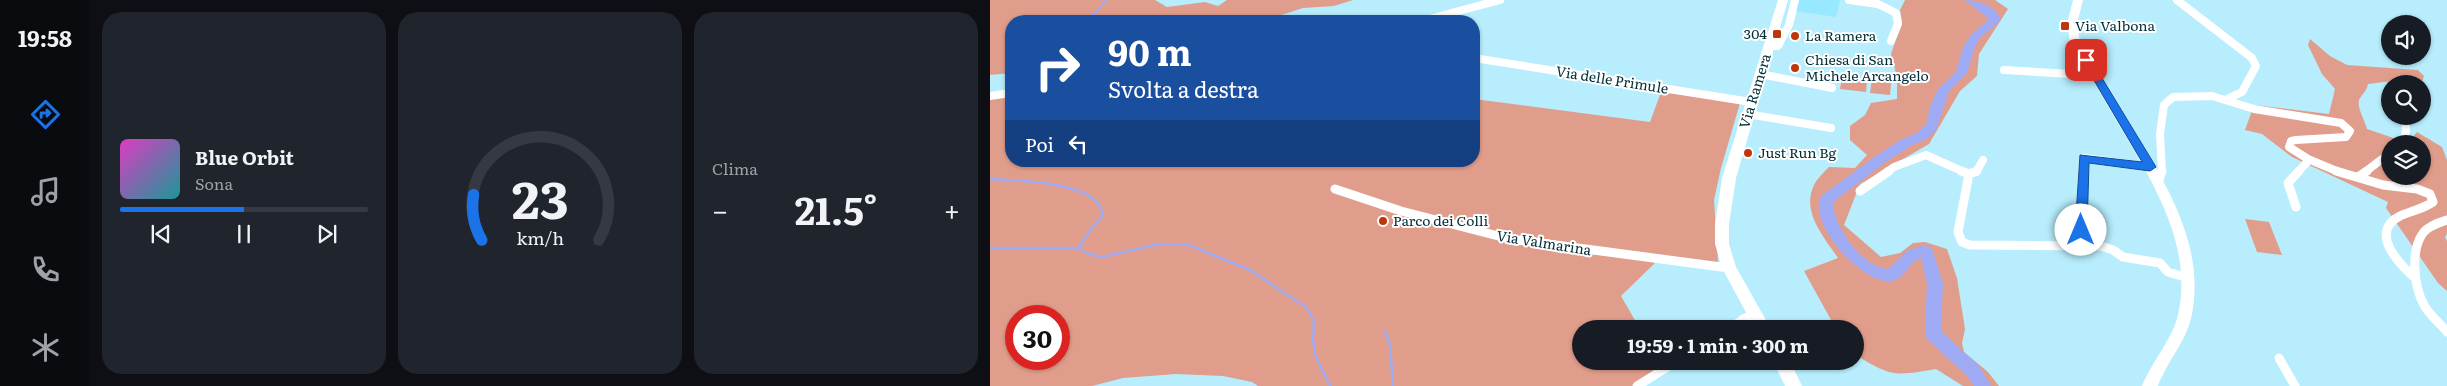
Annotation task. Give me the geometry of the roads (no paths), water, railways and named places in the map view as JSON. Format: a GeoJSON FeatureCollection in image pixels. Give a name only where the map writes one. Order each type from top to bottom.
{"type":"FeatureCollection","features":[{"type":"Feature","properties":{"kind":"main road","name":"Via Ramera"},"geometry":{"type":"LineString","coordinates":[[1758,320],[1729,268],[1722,238],[1725,194],[1768,46],[1785,23],[1783,0]]}},
{"type":"Feature","properties":{"kind":"main road"},"geometry":{"type":"LineString","coordinates":[[1786,370],[1794,386]]}},
{"type":"Feature","properties":{"kind":"street"},"geometry":{"type":"LineString","coordinates":[[1445,15],[1500,0]]}},
{"type":"Feature","properties":{"kind":"street","name":"Via Ramera"},"geometry":{"type":"LineString","coordinates":[[1785,23],[1795,0]]}},
{"type":"Feature","properties":{"kind":"street"},"geometry":{"type":"LineString","coordinates":[[1849,0],[1883,3],[1896,12],[1899,20],[1891,41]]}},
{"type":"Feature","properties":{"kind":"street"},"geometry":{"type":"LineString","coordinates":[[2078,0],[2072,33],[2075,42],[2149,165],[2182,236],[2188,261],[2185,314],[2181,328],[2155,372],[2150,386]]}},
{"type":"Feature","properties":{"kind":"street"},"geometry":{"type":"LineString","coordinates":[[2177,0],[2252,58],[2256,66],[2242,92],[2227,99]]}},
{"type":"Feature","properties":{"kind":"street"},"geometry":{"type":"LineString","coordinates":[[1460,11],[1460,15]]}},
{"type":"Feature","properties":{"kind":"street","name":"Via delle Primule"},"geometry":{"type":"LineString","coordinates":[[1480,59],[1749,108],[1831,128]]}},
{"type":"Feature","properties":{"kind":"street"},"geometry":{"type":"LineString","coordinates":[[2004,70],[2070,74],[2082,67],[2090,66]]}},
{"type":"Feature","properties":{"kind":"street"},"geometry":{"type":"LineString","coordinates":[[1760,74],[1832,88]]}},
{"type":"Feature","properties":{"kind":"street"},"geometry":{"type":"LineString","coordinates":[[990,96],[1005,95]]}},
{"type":"Feature","properties":{"kind":"street"},"geometry":{"type":"LineString","coordinates":[[2158,183],[2162,171],[2161,153],[2164,105],[2168,100],[2186,95],[2227,99],[2254,109],[2334,121],[2347,127],[2350,134],[2346,137],[2291,141],[2289,147],[2309,160],[2394,188],[2414,187],[2430,194],[2433,199],[2433,202],[2426,207],[2394,218],[2389,225],[2387,233],[2389,248],[2393,257],[2416,279]]}},
{"type":"Feature","properties":{"kind":"street"},"geometry":{"type":"LineString","coordinates":[[2082,246],[2080,218],[2084,158],[2149,165],[2161,153]]}},
{"type":"Feature","properties":{"kind":"street"},"geometry":{"type":"LineString","coordinates":[[1860,191],[1894,167],[1920,155],[1926,155],[1969,174],[1976,172],[1983,160]]}},
{"type":"Feature","properties":{"kind":"street"},"geometry":{"type":"LineString","coordinates":[[2296,207],[2288,183],[2309,160]]}},
{"type":"Feature","properties":{"kind":"street"},"geometry":{"type":"LineString","coordinates":[[2358,177],[2381,160]]}},
{"type":"Feature","properties":{"kind":"street"},"geometry":{"type":"LineString","coordinates":[[1969,174],[1958,232],[1962,242],[1970,246],[2102,246],[2113,250],[2122,257],[2160,262],[2168,272],[2188,278]]}},
{"type":"Feature","properties":{"kind":"street","name":"Via Valmarina"},"geometry":{"type":"LineString","coordinates":[[1335,189],[1401,211],[1510,239],[1729,268]]}},
{"type":"Feature","properties":{"kind":"street"},"geometry":{"type":"LineString","coordinates":[[2447,220],[2433,225],[2424,233],[2419,242],[2416,279],[2423,304],[2447,332]]}},
{"type":"Feature","properties":{"kind":"street"},"geometry":{"type":"LineString","coordinates":[[1742,320],[1755,314]]}},
{"type":"Feature","properties":{"kind":"street"},"geometry":{"type":"LineString","coordinates":[[2279,358],[2295,386]]}},
{"type":"Feature","properties":{"kind":"street"},"geometry":{"type":"LineString","coordinates":[[1637,386],[1663,370]]}},
{"type":"Feature","properties":{"kind":"waterway"},"geometry":{"type":"LineString","coordinates":[[1093,15],[1106,0]]}},
{"type":"Feature","properties":{"kind":"waterway"},"geometry":{"type":"LineString","coordinates":[[1970,0],[1994,16],[1995,20],[1975,37],[1969,47],[1961,73],[1944,89],[1936,107],[1932,127],[1920,137],[1907,142],[1882,158],[1826,200],[1826,209],[1829,219],[1842,242],[1859,262],[1876,273],[1892,275],[1913,254],[1925,251],[1927,253],[1935,283],[1933,334],[1973,371],[1983,386]]}},
{"type":"Feature","properties":{"kind":"waterway"},"geometry":{"type":"LineString","coordinates":[[990,179],[1048,184],[1079,191],[1091,197],[1099,205],[1103,216],[1093,226],[1078,248]]}},
{"type":"Feature","properties":{"kind":"waterway"},"geometry":{"type":"LineString","coordinates":[[1078,248],[1089,254],[1102,257],[1160,244],[1189,245],[1250,270],[1306,307],[1314,321],[1313,339],[1315,355],[1330,386]]}},
{"type":"Feature","properties":{"kind":"waterway"},"geometry":{"type":"LineString","coordinates":[[990,248],[1078,248]]}},
{"type":"Feature","properties":{"kind":"waterway"},"geometry":{"type":"LineString","coordinates":[[1385,331],[1390,345],[1393,386]]}},
{"type":"Feature","properties":{"kind":"place","name":"Via Valbona"},"geometry":{"type":"Point","coordinates":[2065,26]}},
{"type":"Feature","properties":{"kind":"place","name":"304"},"geometry":{"type":"Point","coordinates":[1777,34]}},
{"type":"Feature","properties":{"kind":"place","name":"La Ramera"},"geometry":{"type":"Point","coordinates":[1795,36]}},
{"type":"Feature","properties":{"kind":"place","name":"Chiesa di San Michele Arcangelo"},"geometry":{"type":"Point","coordinates":[1795,68]}},
{"type":"Feature","properties":{"kind":"place","name":"Just Run Bg"},"geometry":{"type":"Point","coordinates":[1748,153]}},
{"type":"Feature","properties":{"kind":"place","name":"Parco dei Colli"},"geometry":{"type":"Point","coordinates":[1383,221]}}]}
